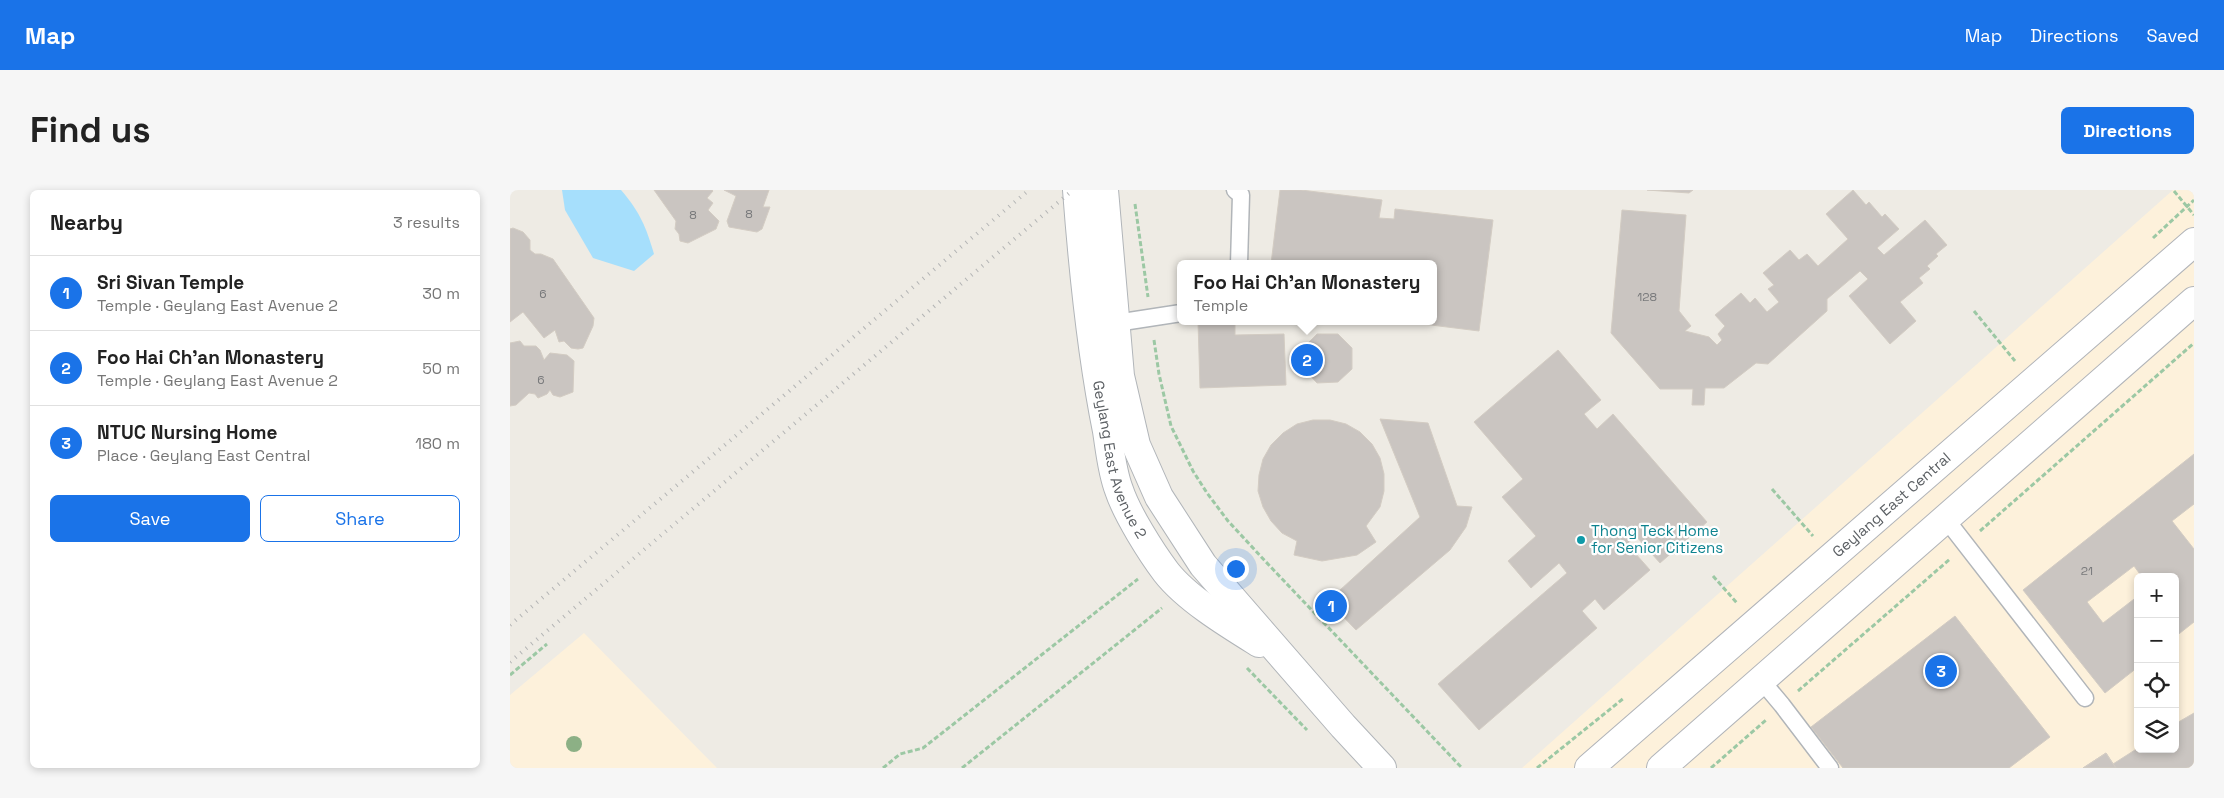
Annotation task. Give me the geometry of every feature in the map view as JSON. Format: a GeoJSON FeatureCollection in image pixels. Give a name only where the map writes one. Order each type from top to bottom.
{"type":"FeatureCollection","features":[{"type":"Feature","properties":{"kind":"main road","name":"Geylang East Avenue 2"},"geometry":{"type":"LineString","coordinates":[[1078,190],[1083,259],[1093,347],[1101,404],[1119,490],[1139,529],[1166,571],[1178,585],[1228,623],[1286,660]]}},
{"type":"Feature","properties":{"kind":"main road","name":"Geylang East Avenue 2"},"geometry":{"type":"LineString","coordinates":[[1104,190],[1120,376],[1136,445],[1158,497],[1203,565],[1382,768]]}},
{"type":"Feature","properties":{"kind":"main road","name":"Geylang East Central"},"geometry":{"type":"LineString","coordinates":[[1589,768],[2194,242]]}},
{"type":"Feature","properties":{"kind":"main road"},"geometry":{"type":"LineString","coordinates":[[1661,768],[2194,301]]}},
{"type":"Feature","properties":{"kind":"lane"},"geometry":{"type":"LineString","coordinates":[[1235,190],[1240,195],[1239,260]]}},
{"type":"Feature","properties":{"kind":"lane"},"geometry":{"type":"LineString","coordinates":[[1116,323],[1177,314]]}},
{"type":"Feature","properties":{"kind":"lane"},"geometry":{"type":"LineString","coordinates":[[1945,518],[2085,698]]}},
{"type":"Feature","properties":{"kind":"lane"},"geometry":{"type":"LineString","coordinates":[[1760,680],[1782,705],[1830,768]]}},
{"type":"Feature","properties":{"kind":"path"},"geometry":{"type":"LineString","coordinates":[[2174,191],[2194,216]]}},
{"type":"Feature","properties":{"kind":"path"},"geometry":{"type":"LineString","coordinates":[[1134,198],[1159,374],[1171,426],[1193,471],[1228,522],[1462,768]]}},
{"type":"Feature","properties":{"kind":"path"},"geometry":{"type":"LineString","coordinates":[[1974,311],[2017,363]]}},
{"type":"Feature","properties":{"kind":"path"},"geometry":{"type":"LineString","coordinates":[[1772,489],[1831,558]]}},
{"type":"Feature","properties":{"kind":"path"},"geometry":{"type":"LineString","coordinates":[[883,768],[900,754],[923,748],[1142,576]]}},
{"type":"Feature","properties":{"kind":"path"},"geometry":{"type":"LineString","coordinates":[[1713,576],[1755,624]]}},
{"type":"Feature","properties":{"kind":"path"},"geometry":{"type":"LineString","coordinates":[[962,768],[1168,603]]}},
{"type":"Feature","properties":{"kind":"path"},"geometry":{"type":"LineString","coordinates":[[510,675],[547,644]]}},
{"type":"Feature","properties":{"kind":"shaded area"},"geometry":{"type":"Polygon","coordinates":[[[2173,190],[2194,190],[2194,768],[1522,768],[2173,190]]]}},
{"type":"Feature","properties":{"kind":"shaded area"},"geometry":{"type":"Polygon","coordinates":[[[584,633],[717,768],[510,768],[510,695],[584,633]]]}},
{"type":"Feature","properties":{"kind":"water"},"geometry":{"type":"Polygon","coordinates":[[[562,190],[621,190],[642,220],[654,254],[634,271],[593,258],[565,210],[562,190]]]}},
{"type":"Feature","properties":{"kind":"building"},"geometry":{"type":"Polygon","coordinates":[[[654,190],[712,190],[707,198],[713,203],[708,210],[719,221],[716,229],[688,243],[680,241],[679,234],[675,229],[676,221],[654,190]]]}},
{"type":"Feature","properties":{"kind":"building"},"geometry":{"type":"Polygon","coordinates":[[[724,190],[769,190],[763,207],[770,207],[762,229],[757,232],[729,227],[727,221],[736,196],[724,190]]]}},
{"type":"Feature","properties":{"kind":"building"},"geometry":{"type":"Polygon","coordinates":[[[1280,190],[1301,190],[1382,200],[1379,218],[1394,219],[1395,209],[1493,220],[1479,331],[1431,325],[1437,325],[1437,260],[1271,260],[1280,190]]]}},
{"type":"Feature","properties":{"kind":"building"},"geometry":{"type":"Polygon","coordinates":[[[1647,190],[1693,190],[1689,193],[1647,190]]]}},
{"type":"Feature","properties":{"kind":"building"},"geometry":{"type":"Polygon","coordinates":[[[1853,190],[1866,205],[1869,202],[1882,217],[1885,214],[1899,229],[1877,248],[1884,255],[1925,220],[1947,245],[1936,254],[1938,256],[1927,266],[1930,269],[1919,278],[1923,283],[1900,302],[1916,321],[1890,344],[1849,296],[1868,279],[1860,271],[1827,299],[1827,311],[1768,364],[1756,363],[1724,388],[1705,388],[1704,405],[1692,405],[1693,389],[1660,389],[1611,333],[1622,210],[1686,215],[1679,311],[1691,326],[1685,331],[1709,337],[1717,345],[1722,340],[1718,334],[1725,326],[1715,315],[1741,293],[1750,303],[1755,298],[1767,312],[1779,302],[1768,289],[1774,285],[1763,273],[1790,250],[1799,260],[1807,254],[1818,266],[1848,239],[1826,214],[1853,190]]]}},
{"type":"Feature","properties":{"kind":"building"},"geometry":{"type":"Polygon","coordinates":[[[513,228],[523,232],[530,240],[530,250],[535,254],[541,254],[553,259],[594,318],[593,326],[583,348],[571,348],[564,341],[559,342],[555,330],[544,338],[523,312],[510,322],[510,229],[513,228]]]}},
{"type":"Feature","properties":{"kind":"building"},"geometry":{"type":"Polygon","coordinates":[[[1198,325],[1235,325],[1235,335],[1284,334],[1286,385],[1200,388],[1198,325]]]}},
{"type":"Feature","properties":{"kind":"building"},"geometry":{"type":"Polygon","coordinates":[[[1317,334],[1338,334],[1352,348],[1352,369],[1338,382],[1317,383],[1303,368],[1303,348],[1317,334]]]}},
{"type":"Feature","properties":{"kind":"building"},"geometry":{"type":"Polygon","coordinates":[[[520,341],[524,346],[536,346],[544,360],[550,353],[567,355],[574,361],[573,392],[560,397],[553,395],[550,390],[547,394],[538,398],[535,394],[529,393],[516,405],[510,406],[510,343],[520,341]]]}},
{"type":"Feature","properties":{"kind":"building","name":"Thong Teck Home for Senior Citizens"},"geometry":{"type":"Polygon","coordinates":[[[1558,350],[1601,400],[1584,414],[1597,429],[1613,414],[1707,522],[1660,563],[1636,536],[1627,544],[1650,570],[1604,610],[1595,599],[1582,611],[1597,628],[1479,730],[1438,684],[1567,573],[1559,563],[1531,588],[1508,561],[1536,536],[1502,497],[1523,479],[1474,422],[1558,350]]]}},
{"type":"Feature","properties":{"kind":"building"},"geometry":{"type":"Polygon","coordinates":[[[1380,419],[1428,423],[1457,506],[1472,507],[1466,527],[1450,550],[1356,630],[1328,601],[1420,517],[1380,419]]]}},
{"type":"Feature","properties":{"kind":"building"},"geometry":{"type":"Polygon","coordinates":[[[1313,420],[1330,420],[1346,424],[1360,432],[1372,444],[1380,458],[1384,474],[1384,491],[1380,507],[1366,526],[1376,542],[1357,555],[1322,561],[1294,555],[1297,541],[1282,533],[1271,521],[1263,507],[1258,491],[1259,475],[1263,459],[1271,445],[1283,433],[1297,424],[1313,420]]]}},
{"type":"Feature","properties":{"kind":"building"},"geometry":{"type":"Polygon","coordinates":[[[2194,454],[2194,504],[2172,521],[2194,549],[2194,622],[2179,634],[2179,573],[2139,573],[2134,566],[2087,602],[2103,623],[2134,599],[2134,670],[2105,693],[2023,590],[2194,454]]]}},
{"type":"Feature","properties":{"kind":"building"},"geometry":{"type":"Polygon","coordinates":[[[1955,616],[2050,737],[2009,768],[1843,768],[1811,727],[1955,616]]]}},
{"type":"Feature","properties":{"kind":"building"},"geometry":{"type":"Polygon","coordinates":[[[2194,713],[2194,768],[2083,768],[2106,753],[2113,764],[2134,751],[2134,753],[2179,753],[2179,722],[2194,713]]]}},
{"type":"Feature","properties":{"kind":"building"},"geometry":{"type":"Polygon","coordinates":[[[2106,753],[2116,768],[2083,768],[2106,753]]]}},
{"type":"Feature","properties":{"kind":"railway"},"geometry":{"type":"LineString","coordinates":[[510,625],[1029,190]]}},
{"type":"Feature","properties":{"kind":"railway"},"geometry":{"type":"LineString","coordinates":[[510,662],[1073,190]]}},
{"type":"Feature","properties":{"kind":"place","name":"Foo Hai Ch'an Monastery"},"geometry":{"type":"Point","coordinates":[1307,360]}},
{"type":"Feature","properties":{"kind":"place","name":"Thong Teck Home for Senior Citizens"},"geometry":{"type":"Point","coordinates":[1581,540]}},
{"type":"Feature","properties":{"kind":"place","name":"Sri Sivan Temple"},"geometry":{"type":"Point","coordinates":[1331,606]}},
{"type":"Feature","properties":{"kind":"place","name":"NTUC Nursing Home"},"geometry":{"type":"Point","coordinates":[1941,671]}}]}
